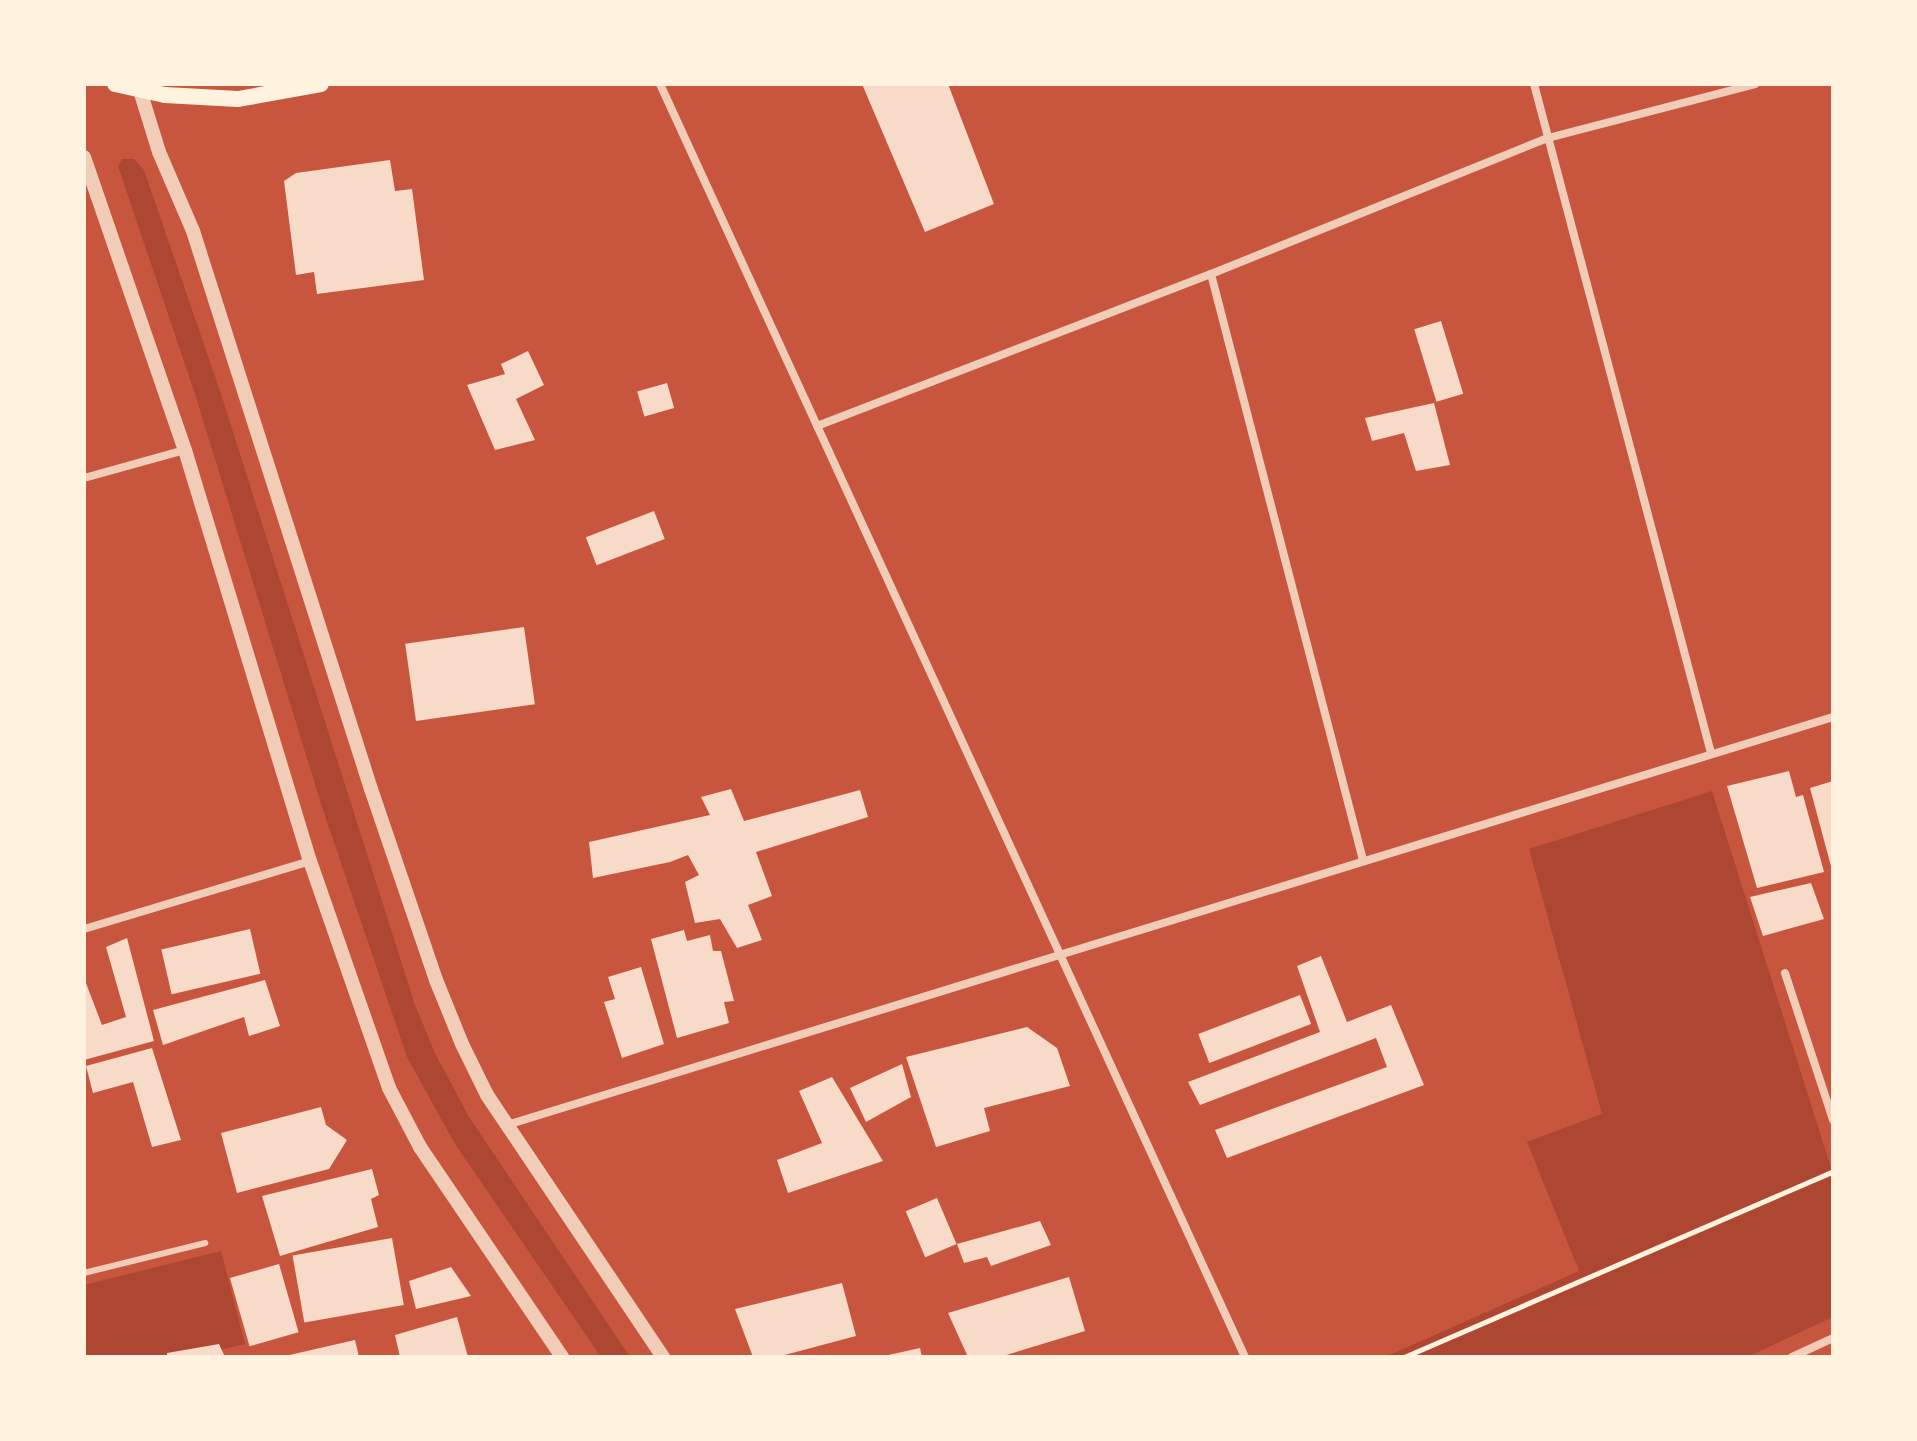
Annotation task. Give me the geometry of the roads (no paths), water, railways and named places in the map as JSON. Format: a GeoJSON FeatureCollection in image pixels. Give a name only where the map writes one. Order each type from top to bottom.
{"type":"FeatureCollection","features":[{"type":"Feature","properties":{"kind":"main road"},"geometry":{"type":"LineString","coordinates":[[115,84],[238,99],[321,84]]}},
{"type":"Feature","properties":{"kind":"street"},"geometry":{"type":"LineString","coordinates":[[660,84],[1245,1357]]}},
{"type":"Feature","properties":{"kind":"street"},"geometry":{"type":"LineString","coordinates":[[1534,84],[1711,753]]}},
{"type":"Feature","properties":{"kind":"street"},"geometry":{"type":"LineString","coordinates":[[817,426],[1211,274],[1548,138],[1755,84]]}},
{"type":"Feature","properties":{"kind":"street"},"geometry":{"type":"LineString","coordinates":[[139,88],[159,152],[193,231],[436,980],[462,1044],[487,1095],[663,1357]]}},
{"type":"Feature","properties":{"kind":"street"},"geometry":{"type":"LineString","coordinates":[[84,157],[185,450],[310,861],[389,1088],[420,1147],[562,1357]]}},
{"type":"Feature","properties":{"kind":"street"},"geometry":{"type":"LineString","coordinates":[[1211,274],[1363,860]]}},
{"type":"Feature","properties":{"kind":"street"},"geometry":{"type":"LineString","coordinates":[[84,478],[185,450]]}},
{"type":"Feature","properties":{"kind":"street"},"geometry":{"type":"LineString","coordinates":[[507,1125],[1833,717]]}},
{"type":"Feature","properties":{"kind":"street"},"geometry":{"type":"LineString","coordinates":[[84,929],[310,861]]}},
{"type":"Feature","properties":{"kind":"street"},"geometry":{"type":"LineString","coordinates":[[1785,973],[1833,1120]]}},
{"type":"Feature","properties":{"kind":"street"},"geometry":{"type":"LineString","coordinates":[[1792,1357],[1833,1338]]}},
{"type":"Feature","properties":{"kind":"lane"},"geometry":{"type":"LineString","coordinates":[[84,1273],[205,1243]]}}]}
